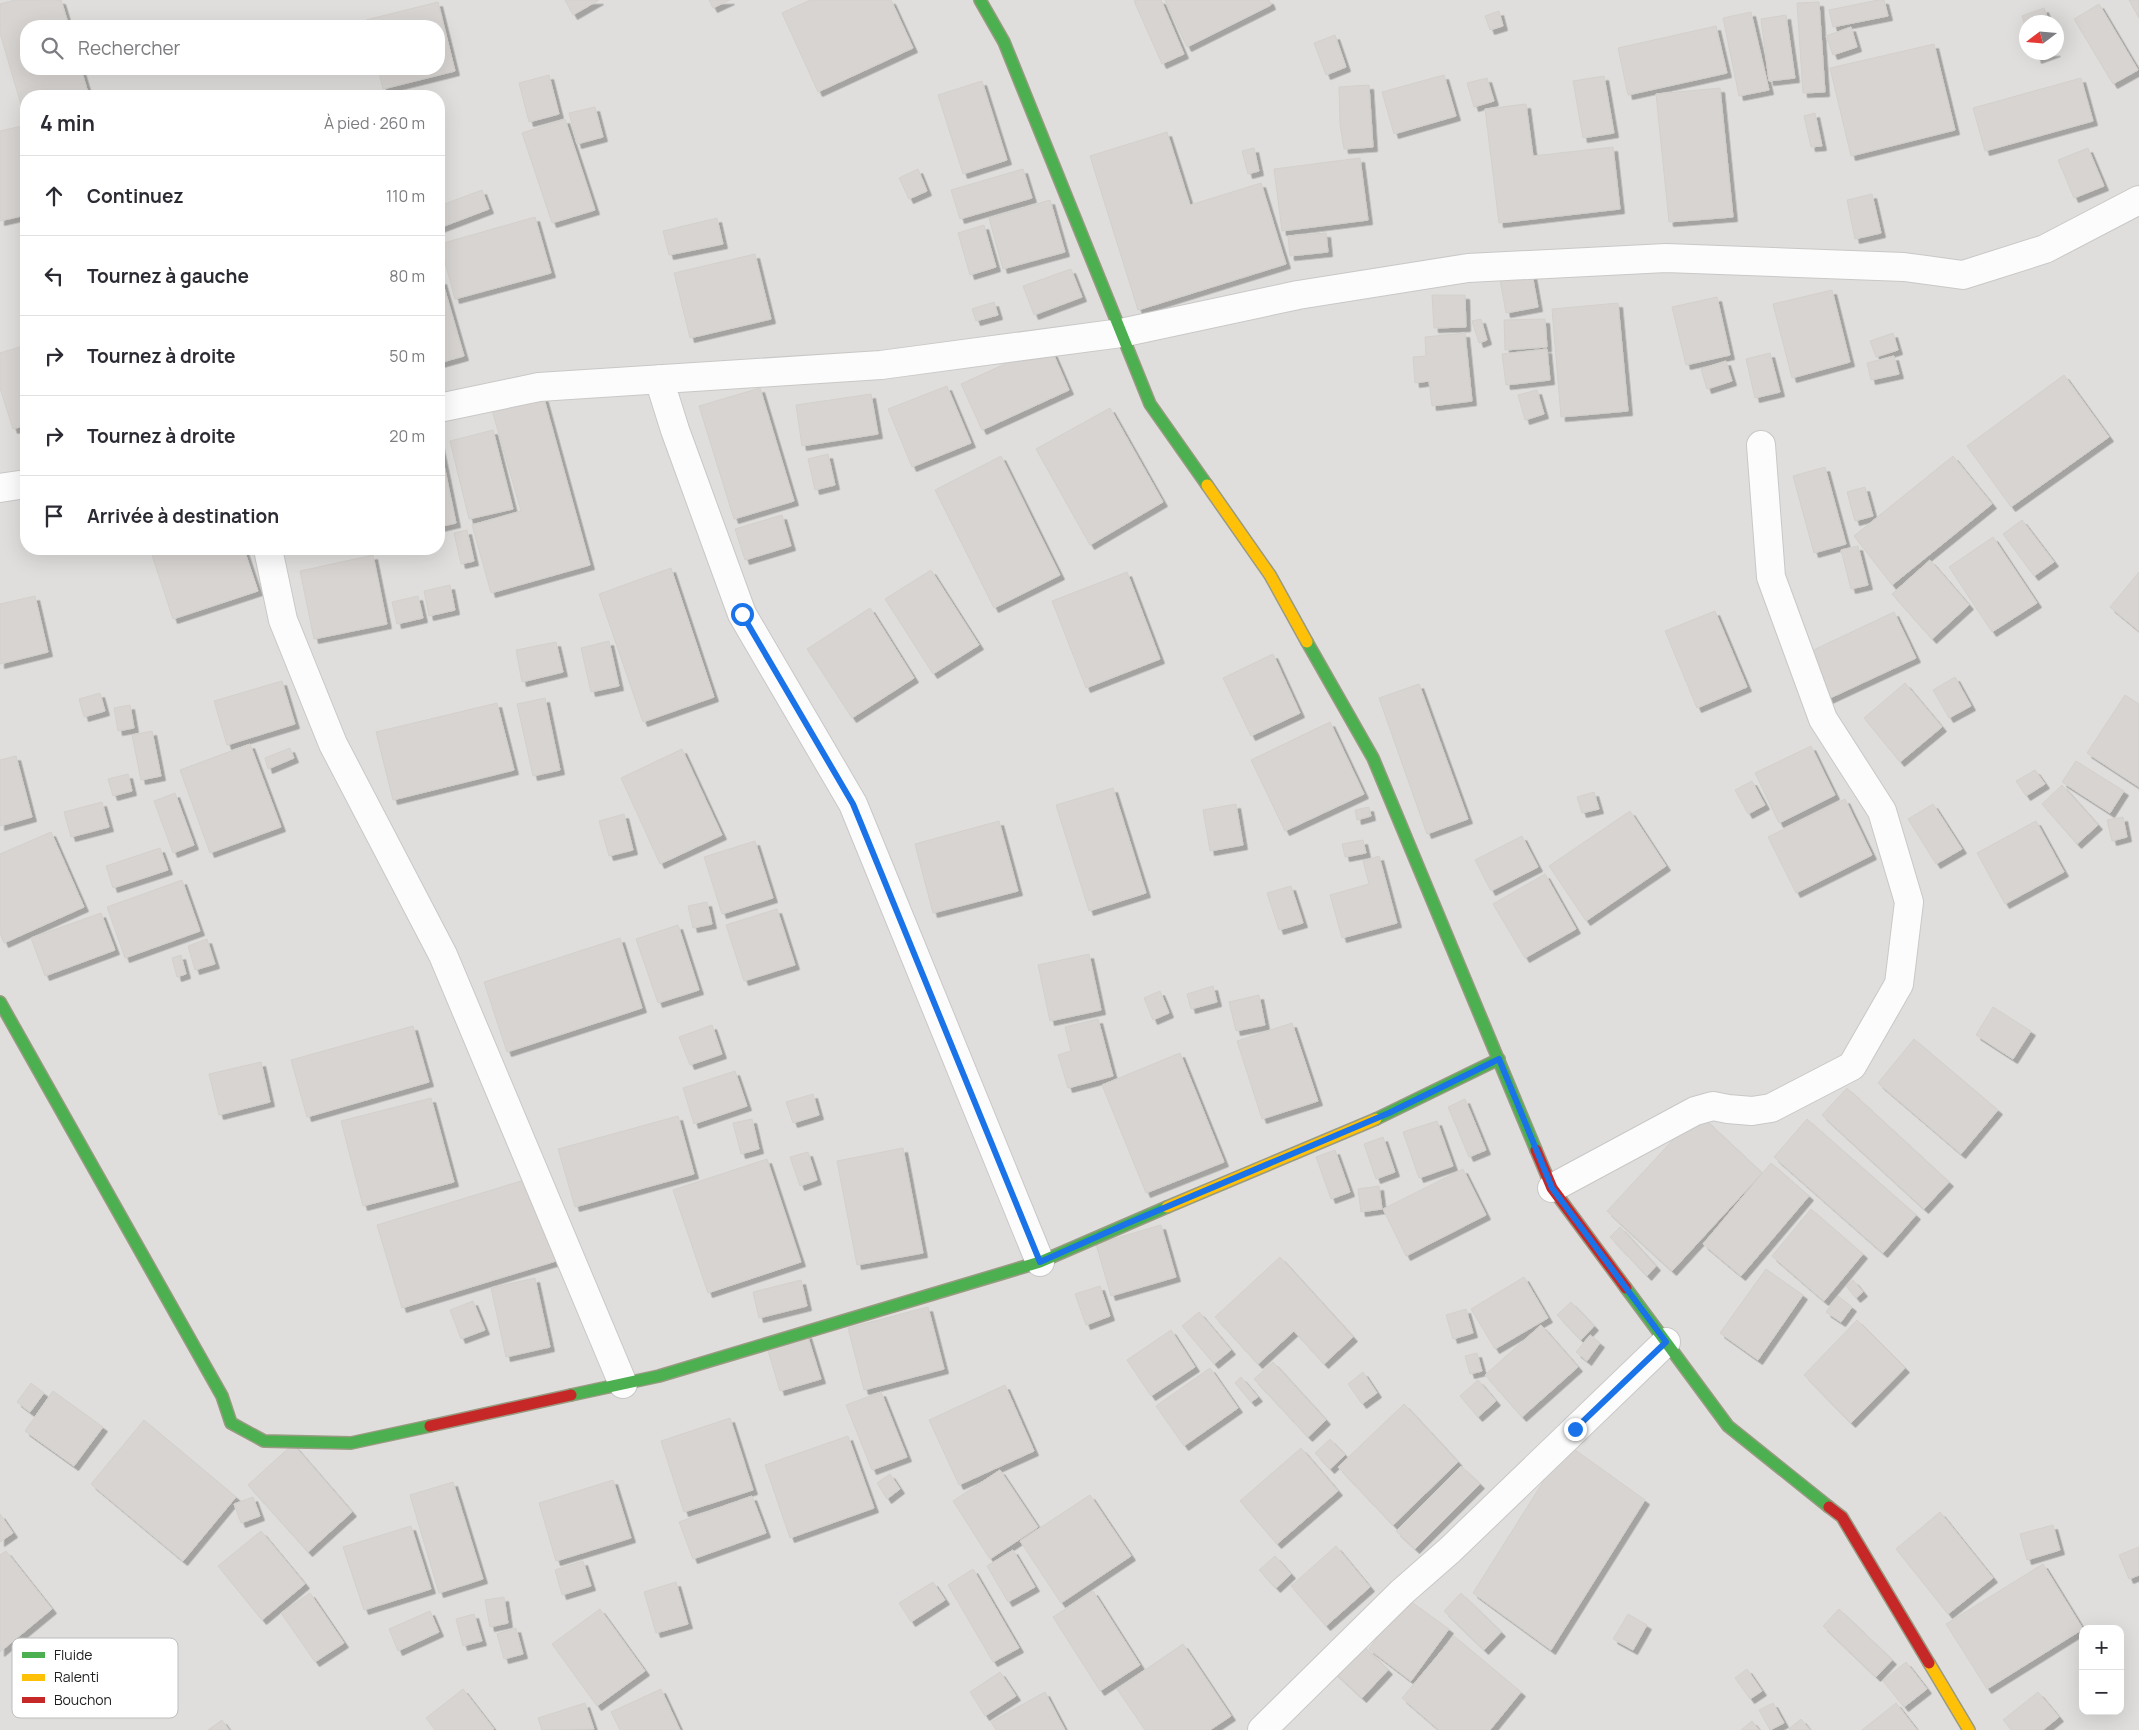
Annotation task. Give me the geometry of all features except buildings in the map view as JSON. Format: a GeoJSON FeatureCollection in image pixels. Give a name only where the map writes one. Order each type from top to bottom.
{"type":"FeatureCollection","features":[{"type":"Feature","properties":{"kind":"street"},"geometry":{"type":"LineString","coordinates":[[980,0],[1004,42],[1150,404],[1270,575],[1372,758],[1552,1188],[1728,1426],[1842,1517],[1968,1730]]}},
{"type":"Feature","properties":{"kind":"street"},"geometry":{"type":"LineString","coordinates":[[445,407],[539,388],[881,365],[1121,333],[1298,295],[1468,268],[1666,258],[1904,267],[1963,274],[2045,249],[2139,200]]}},
{"type":"Feature","properties":{"kind":"street"},"geometry":{"type":"LineString","coordinates":[[659,379],[742,614],[853,804],[1040,1262]]}},
{"type":"Feature","properties":{"kind":"street"},"geometry":{"type":"LineString","coordinates":[[1552,1188],[1695,1111],[1713,1106],[1728,1110],[1771,1108],[1852,1066],[1899,984],[1908,902],[1882,810],[1823,719],[1771,577],[1761,445]]}},
{"type":"Feature","properties":{"kind":"street"},"geometry":{"type":"LineString","coordinates":[[0,488],[20,485]]}},
{"type":"Feature","properties":{"kind":"street"},"geometry":{"type":"LineString","coordinates":[[269,555],[283,620],[333,744],[443,955],[623,1384]]}},
{"type":"Feature","properties":{"kind":"street"},"geometry":{"type":"LineString","coordinates":[[0,1002],[222,1396],[231,1422],[264,1441],[351,1443],[659,1376],[1040,1262],[1389,1113],[1499,1059]]}},
{"type":"Feature","properties":{"kind":"street"},"geometry":{"type":"LineString","coordinates":[[1262,1730],[1402,1592],[1450,1550],[1666,1342]]}},
{"type":"Feature","properties":{"kind":"shaded area"},"geometry":{"type":"Polygon","coordinates":[[[0,0],[2139,0],[2139,1730],[0,1730],[0,0]]]}},
{"type":"Feature","properties":{"kind":"traffic: fast"},"geometry":{"type":"LineString","coordinates":[[980,0],[1004,42],[1150,404],[1207,485]]}},
{"type":"Feature","properties":{"kind":"traffic: fast"},"geometry":{"type":"LineString","coordinates":[[1307,642],[1373,758],[1536,1150]]}},
{"type":"Feature","properties":{"kind":"traffic: fast"},"geometry":{"type":"LineString","coordinates":[[0,1002],[222,1396],[231,1423],[264,1441],[351,1443],[430,1426]]}},
{"type":"Feature","properties":{"kind":"traffic: fast"},"geometry":{"type":"LineString","coordinates":[[1376,1119],[1499,1059]]}},
{"type":"Feature","properties":{"kind":"traffic: fast"},"geometry":{"type":"LineString","coordinates":[[571,1395],[659,1376],[1040,1262],[1167,1207]]}},
{"type":"Feature","properties":{"kind":"traffic: fast"},"geometry":{"type":"LineString","coordinates":[[1626,1288],[1728,1426],[1829,1507]]}},
{"type":"Feature","properties":{"kind":"traffic: slow"},"geometry":{"type":"LineString","coordinates":[[1207,485],[1270,575],[1307,642]]}},
{"type":"Feature","properties":{"kind":"traffic: slow"},"geometry":{"type":"LineString","coordinates":[[1167,1207],[1376,1119]]}},
{"type":"Feature","properties":{"kind":"traffic: slow"},"geometry":{"type":"LineString","coordinates":[[1929,1663],[1969,1730]]}},
{"type":"Feature","properties":{"kind":"traffic: jam"},"geometry":{"type":"LineString","coordinates":[[1536,1150],[1552,1188],[1626,1288]]}},
{"type":"Feature","properties":{"kind":"traffic: jam"},"geometry":{"type":"LineString","coordinates":[[430,1426],[571,1395]]}},
{"type":"Feature","properties":{"kind":"traffic: jam"},"geometry":{"type":"LineString","coordinates":[[1829,1507],[1842,1517],[1929,1663]]}},
{"type":"Feature","properties":{"kind":"route"},"geometry":{"type":"LineString","coordinates":[[742,614],[853,804],[1040,1262],[1389,1113],[1499,1059],[1552,1188],[1666,1342],[1575,1429]]}}]}
